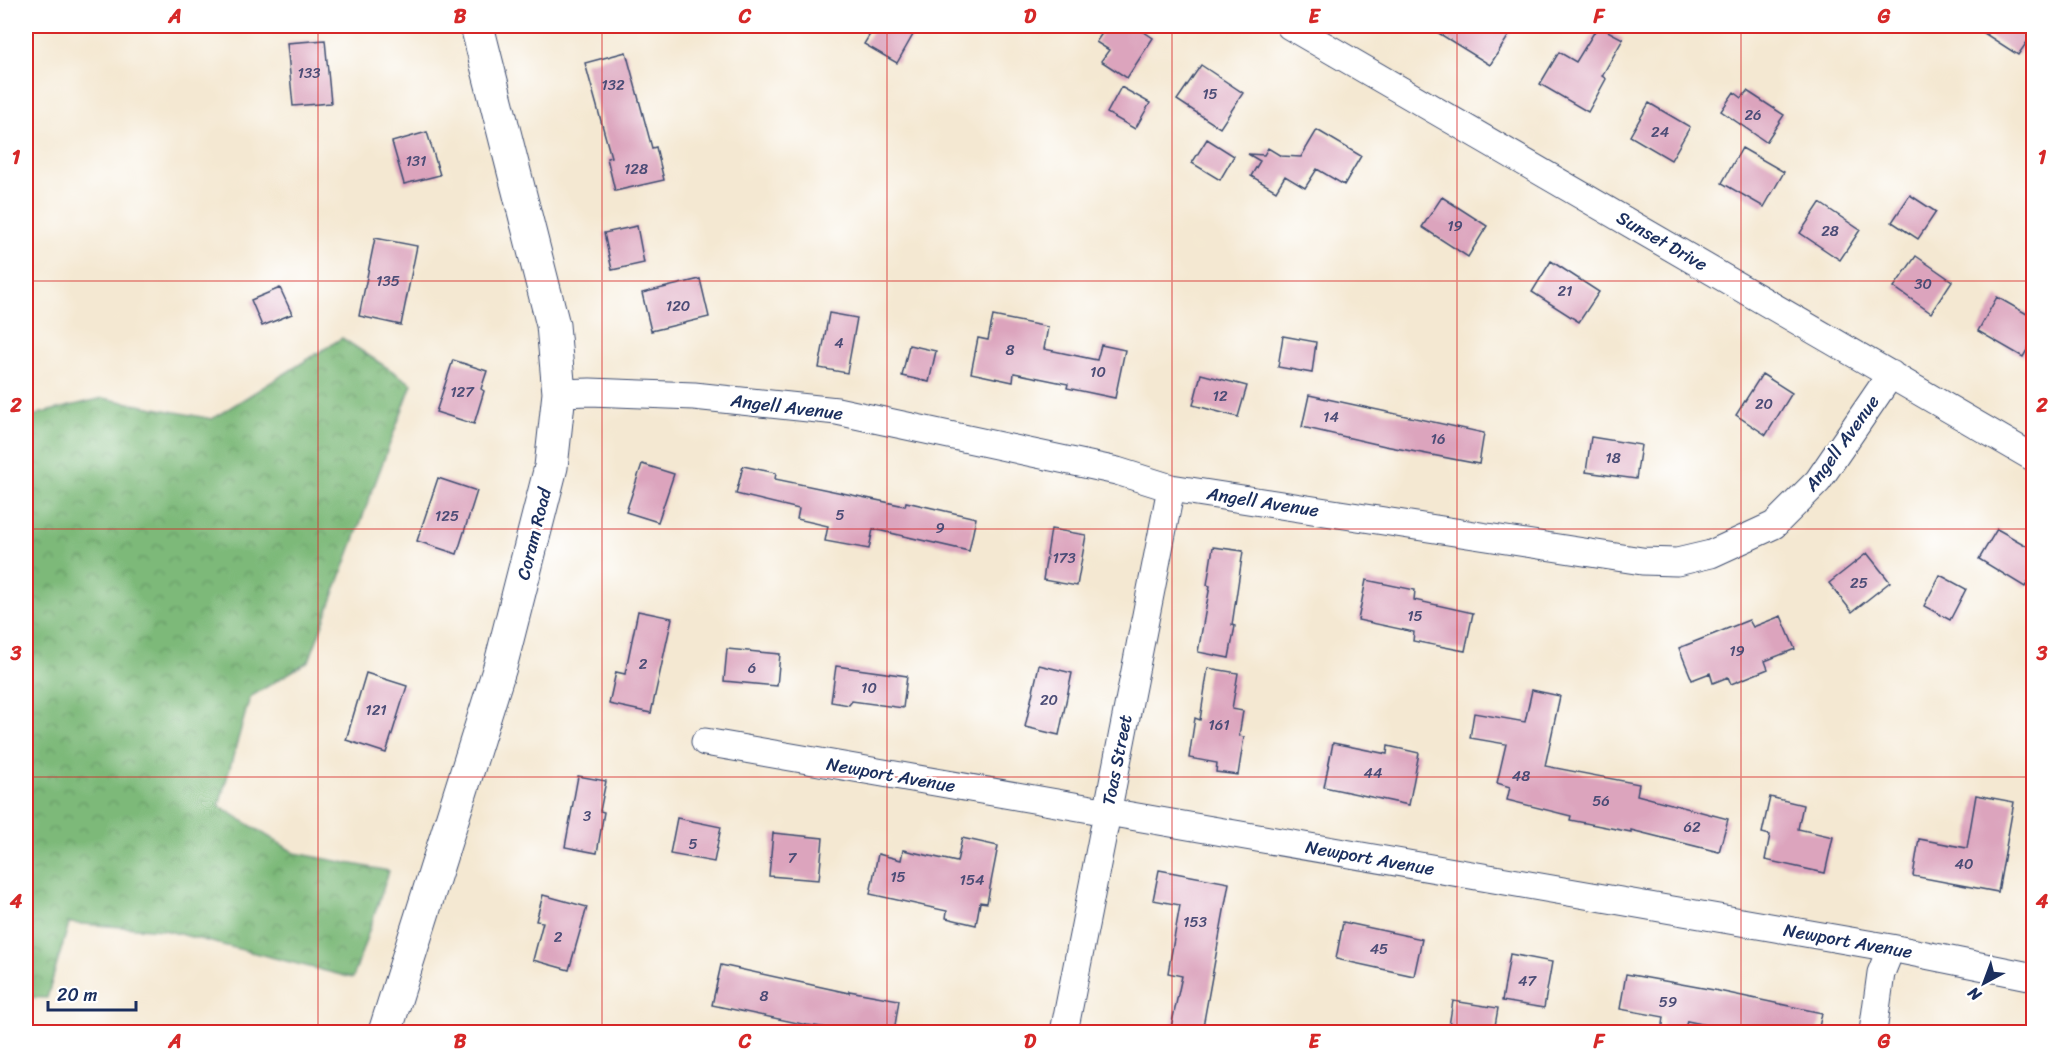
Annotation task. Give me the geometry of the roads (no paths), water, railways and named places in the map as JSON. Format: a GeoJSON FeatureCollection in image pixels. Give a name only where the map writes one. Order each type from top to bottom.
{"type":"FeatureCollection","features":[{"type":"Feature","properties":{"kind":"street","name":"Coram Road"},"geometry":{"type":"LineString","coordinates":[[385,1032],[500,668],[551,467],[559,393],[553,325],[477,26]]}},
{"type":"Feature","properties":{"kind":"street","name":"Sunset Drive"},"geometry":{"type":"LineString","coordinates":[[1290,26],[2034,458]]}},
{"type":"Feature","properties":{"kind":"street","name":"Angell Avenue"},"geometry":{"type":"LineString","coordinates":[[559,393],[694,396],[837,411],[1117,471],[1171,488],[1642,561],[1677,562],[1711,554],[1774,525],[1818,481],[1891,374]]}},
{"type":"Feature","properties":{"kind":"street","name":"Toas Street"},"geometry":{"type":"LineString","coordinates":[[1064,1032],[1171,488]]}},
{"type":"Feature","properties":{"kind":"street","name":"Newport Avenue"},"geometry":{"type":"LineString","coordinates":[[705,742],[1891,948],[2034,977]]}},
{"type":"Feature","properties":{"kind":"street"},"geometry":{"type":"LineString","coordinates":[[1874,1032],[1881,973],[1891,948]]}}]}
